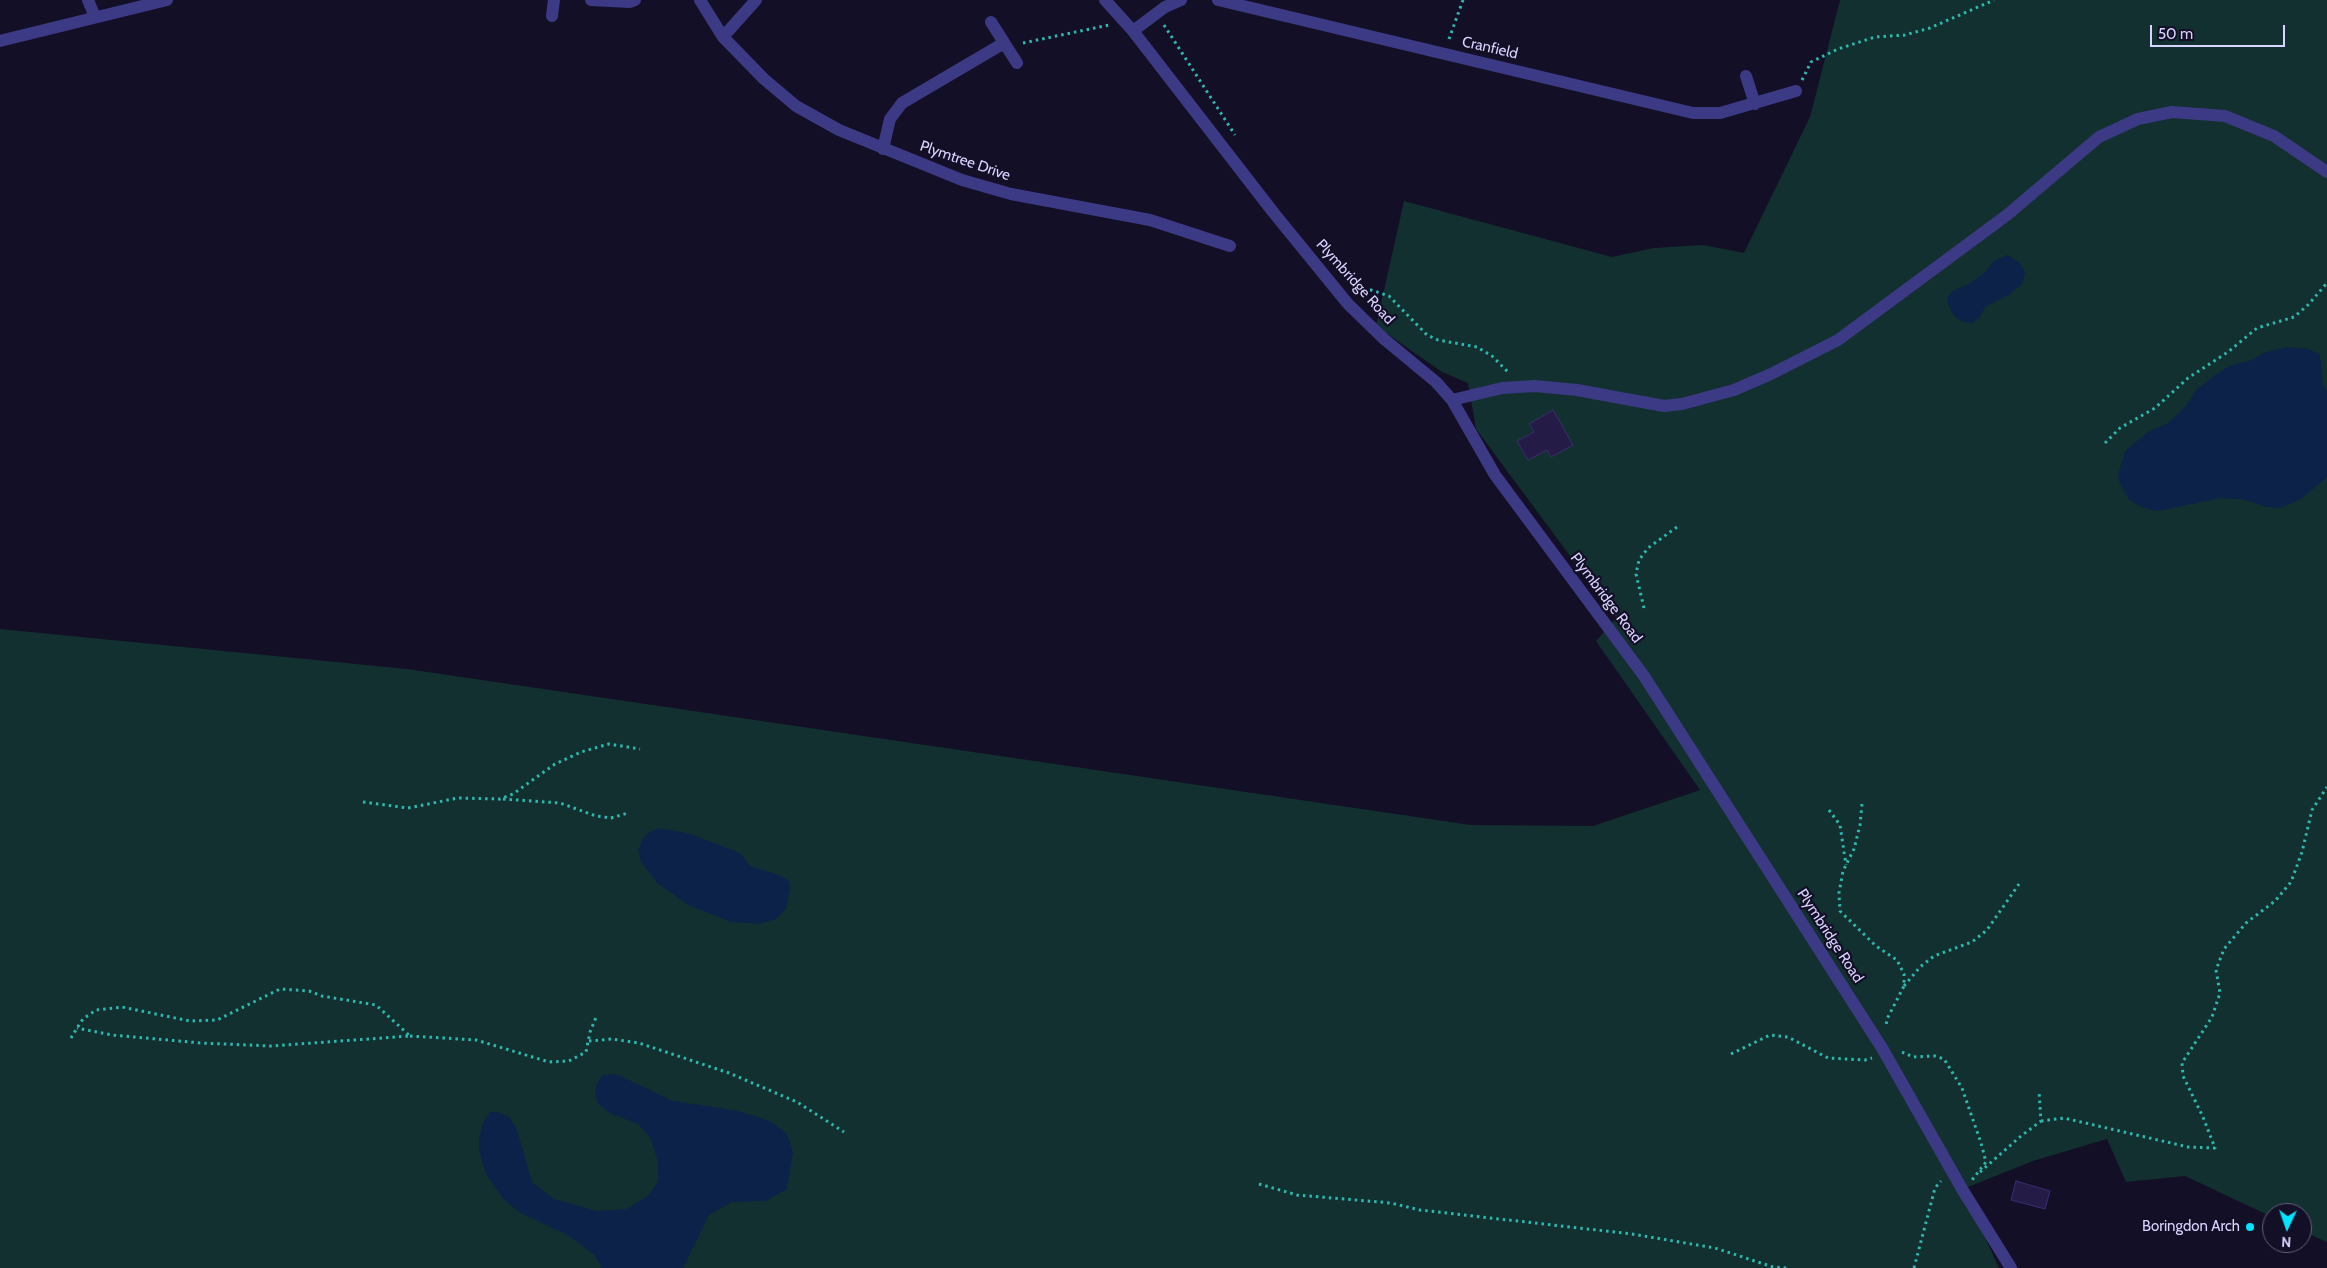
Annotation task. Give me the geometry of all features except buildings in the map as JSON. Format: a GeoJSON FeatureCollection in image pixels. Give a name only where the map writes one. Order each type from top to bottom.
{"type":"FeatureCollection","features":[{"type":"Feature","properties":{"kind":"street"},"geometry":{"type":"LineString","coordinates":[[88,0],[95,17]]}},
{"type":"Feature","properties":{"kind":"street"},"geometry":{"type":"LineString","coordinates":[[0,41],[167,0]]}},
{"type":"Feature","properties":{"kind":"street"},"geometry":{"type":"LineString","coordinates":[[552,16],[554,0]]}},
{"type":"Feature","properties":{"kind":"street"},"geometry":{"type":"LineString","coordinates":[[591,0],[630,2],[635,0]]}},
{"type":"Feature","properties":{"kind":"street","name":"Plymtree Drive"},"geometry":{"type":"LineString","coordinates":[[700,0],[723,37],[764,79],[796,106],[839,130],[978,185],[1011,194],[1150,220],[1230,246]]}},
{"type":"Feature","properties":{"kind":"street"},"geometry":{"type":"LineString","coordinates":[[723,37],[756,0]]}},
{"type":"Feature","properties":{"kind":"street","name":"Plymbridge Road"},"geometry":{"type":"LineString","coordinates":[[1105,0],[1129,26],[1273,212],[1343,298],[1384,339],[1436,382],[1452,400],[1494,475],[1644,676],[1882,1048],[1962,1189],[2011,1268]]}},
{"type":"Feature","properties":{"kind":"street"},"geometry":{"type":"LineString","coordinates":[[1129,26],[1157,14],[1181,0]]}},
{"type":"Feature","properties":{"kind":"street","name":"Cranfield"},"geometry":{"type":"LineString","coordinates":[[1218,0],[1693,113],[1720,113],[1796,91]]}},
{"type":"Feature","properties":{"kind":"street"},"geometry":{"type":"LineString","coordinates":[[991,22],[1017,63]]}},
{"type":"Feature","properties":{"kind":"street"},"geometry":{"type":"LineString","coordinates":[[883,149],[890,119],[902,103],[1005,45]]}},
{"type":"Feature","properties":{"kind":"street"},"geometry":{"type":"LineString","coordinates":[[1746,76],[1755,104]]}},
{"type":"Feature","properties":{"kind":"street"},"geometry":{"type":"LineString","coordinates":[[1452,400],[1502,388],[1535,386],[1577,390],[1664,406],[1682,404],[1734,390],[1771,374],[1838,340],[2007,215],[2100,137],[2138,119],[2172,112],[2225,116],[2274,136],[2327,172]]}},
{"type":"Feature","properties":{"kind":"path"},"geometry":{"type":"LineString","coordinates":[[1445,54],[1463,0]]}},
{"type":"Feature","properties":{"kind":"path"},"geometry":{"type":"LineString","coordinates":[[1796,91],[1811,62],[1838,49],[1875,37],[1905,35],[1930,28],[1994,0]]}},
{"type":"Feature","properties":{"kind":"path"},"geometry":{"type":"LineString","coordinates":[[1157,14],[1235,136]]}},
{"type":"Feature","properties":{"kind":"path"},"geometry":{"type":"LineString","coordinates":[[1005,45],[1129,26]]}},
{"type":"Feature","properties":{"kind":"path"},"geometry":{"type":"LineString","coordinates":[[2105,443],[2120,428],[2155,408],[2188,378],[2228,352],[2257,328],[2294,317],[2308,305],[2327,283]]}},
{"type":"Feature","properties":{"kind":"path"},"geometry":{"type":"LineString","coordinates":[[1343,298],[1360,289],[1371,290],[1389,296],[1427,335],[1438,340],[1477,347],[1492,356],[1510,374],[1514,387]]}},
{"type":"Feature","properties":{"kind":"path"},"geometry":{"type":"LineString","coordinates":[[1644,608],[1636,574],[1639,560],[1648,548],[1677,527]]}},
{"type":"Feature","properties":{"kind":"path"},"geometry":{"type":"LineString","coordinates":[[500,799],[512,794],[555,764],[581,752],[609,744],[640,749]]}},
{"type":"Feature","properties":{"kind":"path"},"geometry":{"type":"LineString","coordinates":[[1962,1189],[2020,1136],[2041,1121],[2064,1118],[2188,1147],[2215,1148],[2204,1117],[2183,1076],[2182,1063],[2212,1017],[2220,992],[2216,970],[2224,949],[2246,923],[2275,900],[2291,882],[2302,852],[2312,810],[2327,787]]}},
{"type":"Feature","properties":{"kind":"path"},"geometry":{"type":"LineString","coordinates":[[363,802],[408,808],[458,798],[500,799],[560,802],[596,816],[611,818],[628,813]]}},
{"type":"Feature","properties":{"kind":"path"},"geometry":{"type":"LineString","coordinates":[[1828,810],[1840,825],[1846,866]]}},
{"type":"Feature","properties":{"kind":"path"},"geometry":{"type":"LineString","coordinates":[[1904,986],[1934,956],[1972,942],[1988,930],[2019,884]]}},
{"type":"Feature","properties":{"kind":"path"},"geometry":{"type":"LineString","coordinates":[[71,1038],[83,1019],[96,1010],[122,1007],[190,1021],[217,1020],[280,989],[309,991],[322,996],[376,1005],[410,1036]]}},
{"type":"Feature","properties":{"kind":"path"},"geometry":{"type":"LineString","coordinates":[[77,1028],[112,1035],[201,1043],[271,1046],[410,1036],[476,1040],[549,1062],[569,1062],[586,1052],[597,1015]]}},
{"type":"Feature","properties":{"kind":"path"},"geometry":{"type":"LineString","coordinates":[[589,1040],[612,1039],[639,1043],[729,1074],[798,1102],[844,1132]]}},
{"type":"Feature","properties":{"kind":"path"},"geometry":{"type":"LineString","coordinates":[[1899,1048],[1903,1053],[1913,1057],[1930,1056],[1944,1059],[1950,1067],[1962,1088],[1982,1143],[1986,1162],[1978,1174]]}},
{"type":"Feature","properties":{"kind":"path"},"geometry":{"type":"LineString","coordinates":[[2040,1091],[2041,1121]]}},
{"type":"Feature","properties":{"kind":"path"},"geometry":{"type":"LineString","coordinates":[[1914,1268],[1935,1188],[1945,1177]]}},
{"type":"Feature","properties":{"kind":"path"},"geometry":{"type":"LineString","coordinates":[[1260,1184],[1297,1195],[1391,1203],[1420,1210],[1632,1234],[1715,1248],[1773,1267],[1788,1268]]}},
{"type":"Feature","properties":{"kind":"green space"},"geometry":{"type":"Polygon","coordinates":[[[1840,0],[2327,0],[2327,1242],[2312,1235],[2312,1203],[2262,1203],[2262,1212],[2185,1176],[2126,1182],[2107,1139],[2033,1161],[1963,1189],[1999,1268],[0,1268],[0,629],[407,669],[1471,825],[1593,826],[1700,790],[1596,641],[1616,618],[1476,429],[1468,383],[1442,372],[1376,326],[1404,201],[1612,257],[1654,248],[1703,245],[1744,253],[1810,117],[1840,0]]]}},
{"type":"Feature","properties":{"kind":"water"},"geometry":{"type":"Polygon","coordinates":[[[2007,255],[2019,262],[2025,272],[2022,284],[2009,295],[1985,307],[1980,317],[1972,323],[1963,322],[1954,316],[1947,297],[1954,290],[1969,284],[1985,272],[1994,261],[2007,255]]]}},
{"type":"Feature","properties":{"kind":"water"},"geometry":{"type":"Polygon","coordinates":[[[2287,347],[2309,349],[2320,355],[2323,385],[2327,391],[2327,476],[2324,480],[2301,499],[2280,508],[2267,507],[2245,500],[2221,498],[2158,511],[2144,508],[2129,500],[2120,484],[2118,475],[2125,451],[2148,432],[2168,423],[2186,406],[2196,390],[2215,375],[2231,365],[2249,361],[2266,352],[2287,347]]]}},
{"type":"Feature","properties":{"kind":"water"},"geometry":{"type":"Polygon","coordinates":[[[659,828],[691,834],[740,853],[750,866],[779,875],[789,881],[790,888],[786,909],[776,919],[759,924],[731,922],[688,905],[657,883],[641,862],[638,850],[643,839],[649,832],[659,828]]]}},
{"type":"Feature","properties":{"kind":"water"},"geometry":{"type":"Polygon","coordinates":[[[616,1074],[673,1101],[739,1111],[770,1121],[787,1134],[793,1152],[787,1189],[766,1201],[732,1202],[709,1215],[683,1268],[602,1268],[594,1255],[569,1236],[519,1212],[503,1199],[486,1174],[479,1150],[479,1137],[483,1123],[490,1112],[497,1112],[509,1117],[517,1130],[532,1182],[554,1199],[597,1211],[626,1209],[648,1196],[658,1181],[658,1162],[651,1139],[638,1124],[612,1114],[599,1105],[595,1097],[596,1084],[603,1075],[616,1074]]]}},
{"type":"Feature","properties":{"kind":"place","name":"Boringdon Arch"},"geometry":{"type":"Point","coordinates":[2250,1227]}}]}
